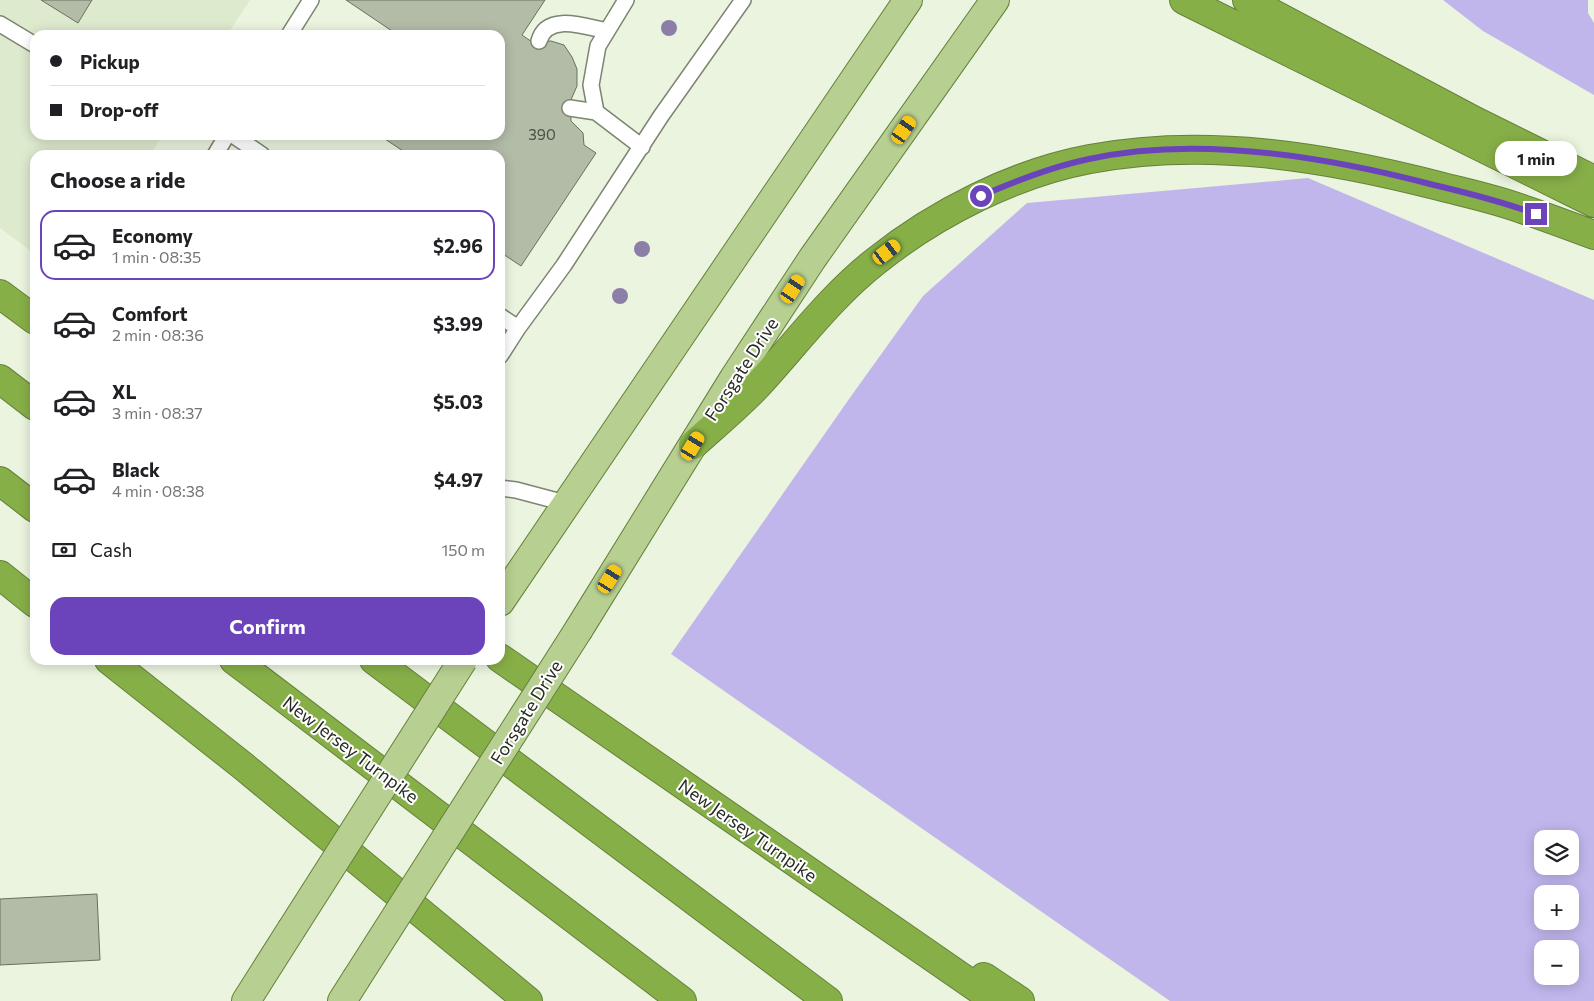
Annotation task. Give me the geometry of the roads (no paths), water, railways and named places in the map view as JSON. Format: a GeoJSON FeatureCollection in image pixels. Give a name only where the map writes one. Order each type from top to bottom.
{"type":"FeatureCollection","features":[{"type":"Feature","properties":{"kind":"highway"},"geometry":{"type":"LineString","coordinates":[[1184,0],[1594,203]]}},
{"type":"Feature","properties":{"kind":"highway"},"geometry":{"type":"LineString","coordinates":[[1247,0],[1475,121],[1594,180]]}},
{"type":"Feature","properties":{"kind":"highway"},"geometry":{"type":"LineString","coordinates":[[693,446],[755,388],[810,324],[844,289],[900,242],[969,202],[1006,185],[1052,169],[1090,159],[1136,152],[1181,149],[1269,154],[1319,160],[1376,170],[1472,194],[1520,208],[1594,235]]}},
{"type":"Feature","properties":{"kind":"highway"},"geometry":{"type":"LineString","coordinates":[[0,294],[30,316]]}},
{"type":"Feature","properties":{"kind":"highway"},"geometry":{"type":"LineString","coordinates":[[0,379],[30,402]]}},
{"type":"Feature","properties":{"kind":"highway"},"geometry":{"type":"LineString","coordinates":[[0,481],[30,504]]}},
{"type":"Feature","properties":{"kind":"highway"},"geometry":{"type":"LineString","coordinates":[[0,576],[30,599]]}},
{"type":"Feature","properties":{"kind":"highway","name":"New Jersey Turnpike"},"geometry":{"type":"LineString","coordinates":[[505,662],[996,1001]]}},
{"type":"Feature","properties":{"kind":"highway"},"geometry":{"type":"LineString","coordinates":[[115,665],[243,766],[528,1001]]}},
{"type":"Feature","properties":{"kind":"highway","name":"New Jersey Turnpike"},"geometry":{"type":"LineString","coordinates":[[241,665],[682,1001]]}},
{"type":"Feature","properties":{"kind":"highway"},"geometry":{"type":"LineString","coordinates":[[381,665],[828,1001]]}},
{"type":"Feature","properties":{"kind":"highway"},"geometry":{"type":"LineString","coordinates":[[555,697],[1020,1001]]}},
{"type":"Feature","properties":{"kind":"main road"},"geometry":{"type":"LineString","coordinates":[[507,591],[908,0]]}},
{"type":"Feature","properties":{"kind":"main road","name":"Forsgate Drive"},"geometry":{"type":"LineString","coordinates":[[349,990],[579,629],[734,378],[812,259],[995,0]]}},
{"type":"Feature","properties":{"kind":"main road"},"geometry":{"type":"LineString","coordinates":[[246,1001],[460,665]]}},
{"type":"Feature","properties":{"kind":"lane"},"geometry":{"type":"LineString","coordinates":[[292,30],[312,0]]}},
{"type":"Feature","properties":{"kind":"lane"},"geometry":{"type":"LineString","coordinates":[[596,112],[591,85],[598,46],[626,0]]}},
{"type":"Feature","properties":{"kind":"lane"},"geometry":{"type":"LineString","coordinates":[[505,348],[564,264],[661,116],[743,0]]}},
{"type":"Feature","properties":{"kind":"lane"},"geometry":{"type":"LineString","coordinates":[[539,42],[541,33],[550,26],[563,23],[607,31]]}},
{"type":"Feature","properties":{"kind":"lane"},"geometry":{"type":"LineString","coordinates":[[0,24],[30,42]]}},
{"type":"Feature","properties":{"kind":"lane"},"geometry":{"type":"LineString","coordinates":[[570,108],[596,112],[642,147]]}},
{"type":"Feature","properties":{"kind":"lane"},"geometry":{"type":"LineString","coordinates":[[240,140],[255,150]]}},
{"type":"Feature","properties":{"kind":"lane"},"geometry":{"type":"LineString","coordinates":[[505,319],[518,328]]}},
{"type":"Feature","properties":{"kind":"lane"},"geometry":{"type":"LineString","coordinates":[[505,489],[565,504]]}}]}
